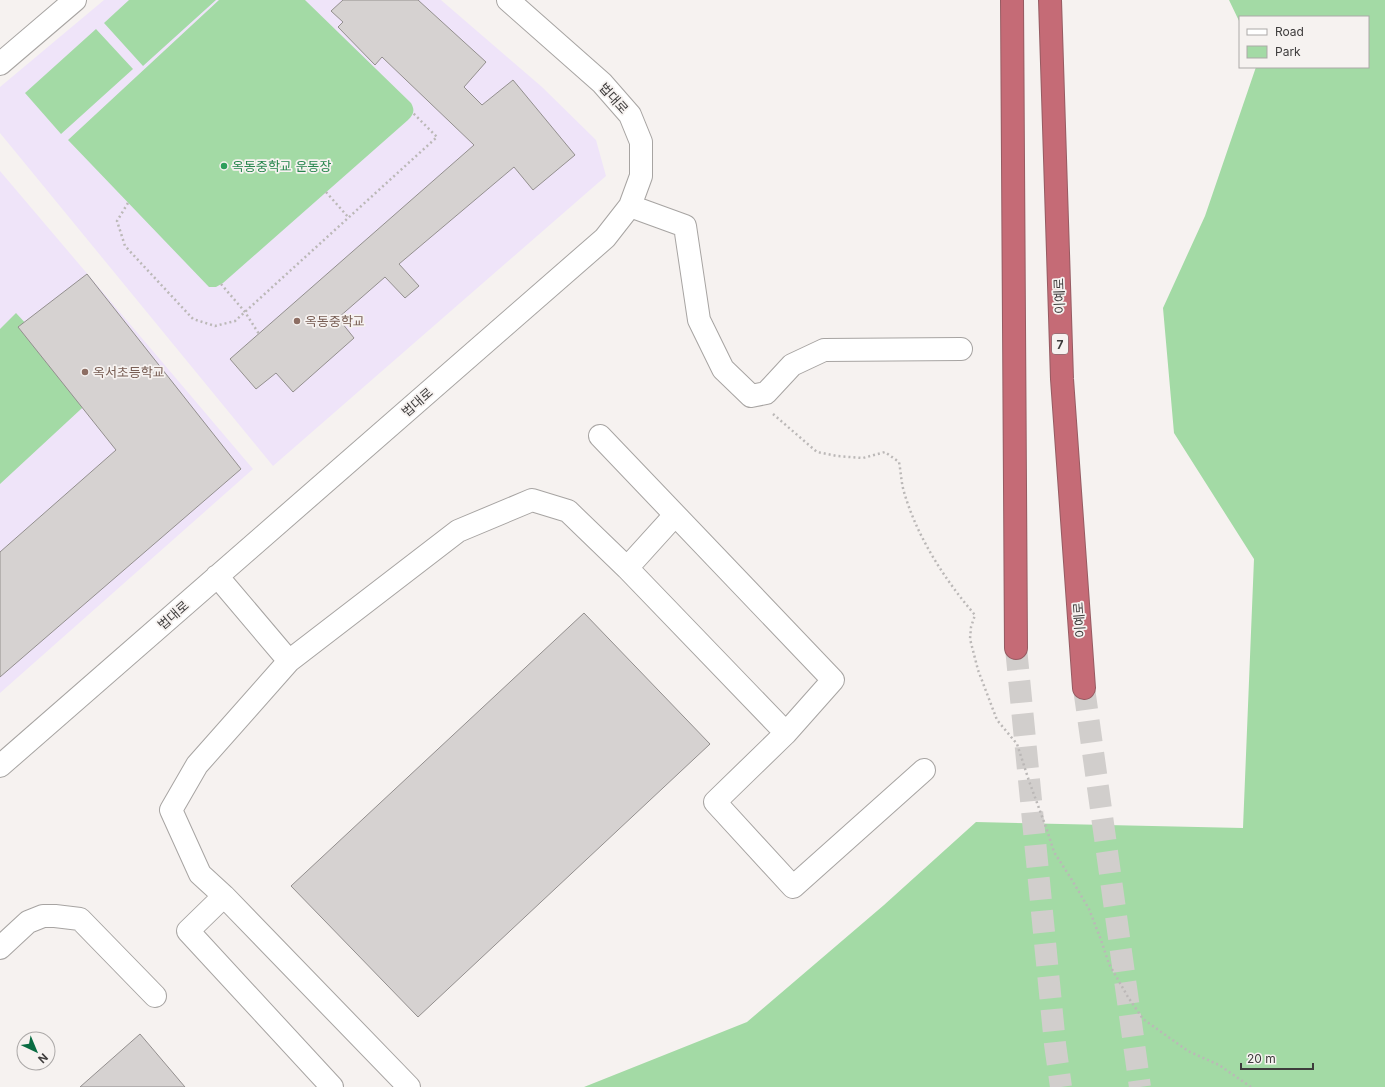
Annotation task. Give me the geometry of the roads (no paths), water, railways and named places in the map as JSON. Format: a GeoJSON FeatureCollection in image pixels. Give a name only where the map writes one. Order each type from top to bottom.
{"type":"FeatureCollection","features":[{"type":"Feature","properties":{"kind":"highway"},"geometry":{"type":"LineString","coordinates":[[1012,0],[1016,648]]}},
{"type":"Feature","properties":{"kind":"highway","name":"이예로"},"geometry":{"type":"LineString","coordinates":[[1050,0],[1062,379],[1084,688]]}},
{"type":"Feature","properties":{"kind":"street"},"geometry":{"type":"LineString","coordinates":[[0,64],[75,0]]}},
{"type":"Feature","properties":{"kind":"street","name":"법대로"},"geometry":{"type":"LineString","coordinates":[[0,766],[605,238],[630,206],[641,176],[641,142],[630,115],[602,84],[508,0]]}},
{"type":"Feature","properties":{"kind":"street"},"geometry":{"type":"LineString","coordinates":[[630,206],[685,226],[699,320],[723,369],[751,396],[766,393],[792,365],[824,350],[961,349]]}},
{"type":"Feature","properties":{"kind":"street"},"geometry":{"type":"LineString","coordinates":[[600,436],[833,680],[786,733],[715,802],[793,887],[924,770]]}},
{"type":"Feature","properties":{"kind":"street"},"geometry":{"type":"LineString","coordinates":[[409,1087],[224,896],[200,874],[171,810],[197,765],[289,660],[458,531],[532,500],[568,511],[627,568],[786,733]]}},
{"type":"Feature","properties":{"kind":"street"},"geometry":{"type":"LineString","coordinates":[[627,568],[676,515]]}},
{"type":"Feature","properties":{"kind":"street"},"geometry":{"type":"LineString","coordinates":[[217,576],[289,660]]}},
{"type":"Feature","properties":{"kind":"street"},"geometry":{"type":"LineString","coordinates":[[224,896],[188,931],[332,1087]]}},
{"type":"Feature","properties":{"kind":"street"},"geometry":{"type":"LineString","coordinates":[[0,948],[28,922],[43,916],[80,919],[155,996]]}},
{"type":"Feature","properties":{"kind":"tunnel"},"geometry":{"type":"LineString","coordinates":[[1016,648],[1055,1044],[1061,1087]]}},
{"type":"Feature","properties":{"kind":"tunnel"},"geometry":{"type":"LineString","coordinates":[[1084,688],[1140,1087]]}},
{"type":"Feature","properties":{"kind":"place","name":"옥동중학교 운동장"},"geometry":{"type":"Point","coordinates":[224,166]}},
{"type":"Feature","properties":{"kind":"place","name":"옥동중학교"},"geometry":{"type":"Point","coordinates":[297,321]}},
{"type":"Feature","properties":{"kind":"place","name":"옥서초등학교"},"geometry":{"type":"Point","coordinates":[85,372]}}]}
